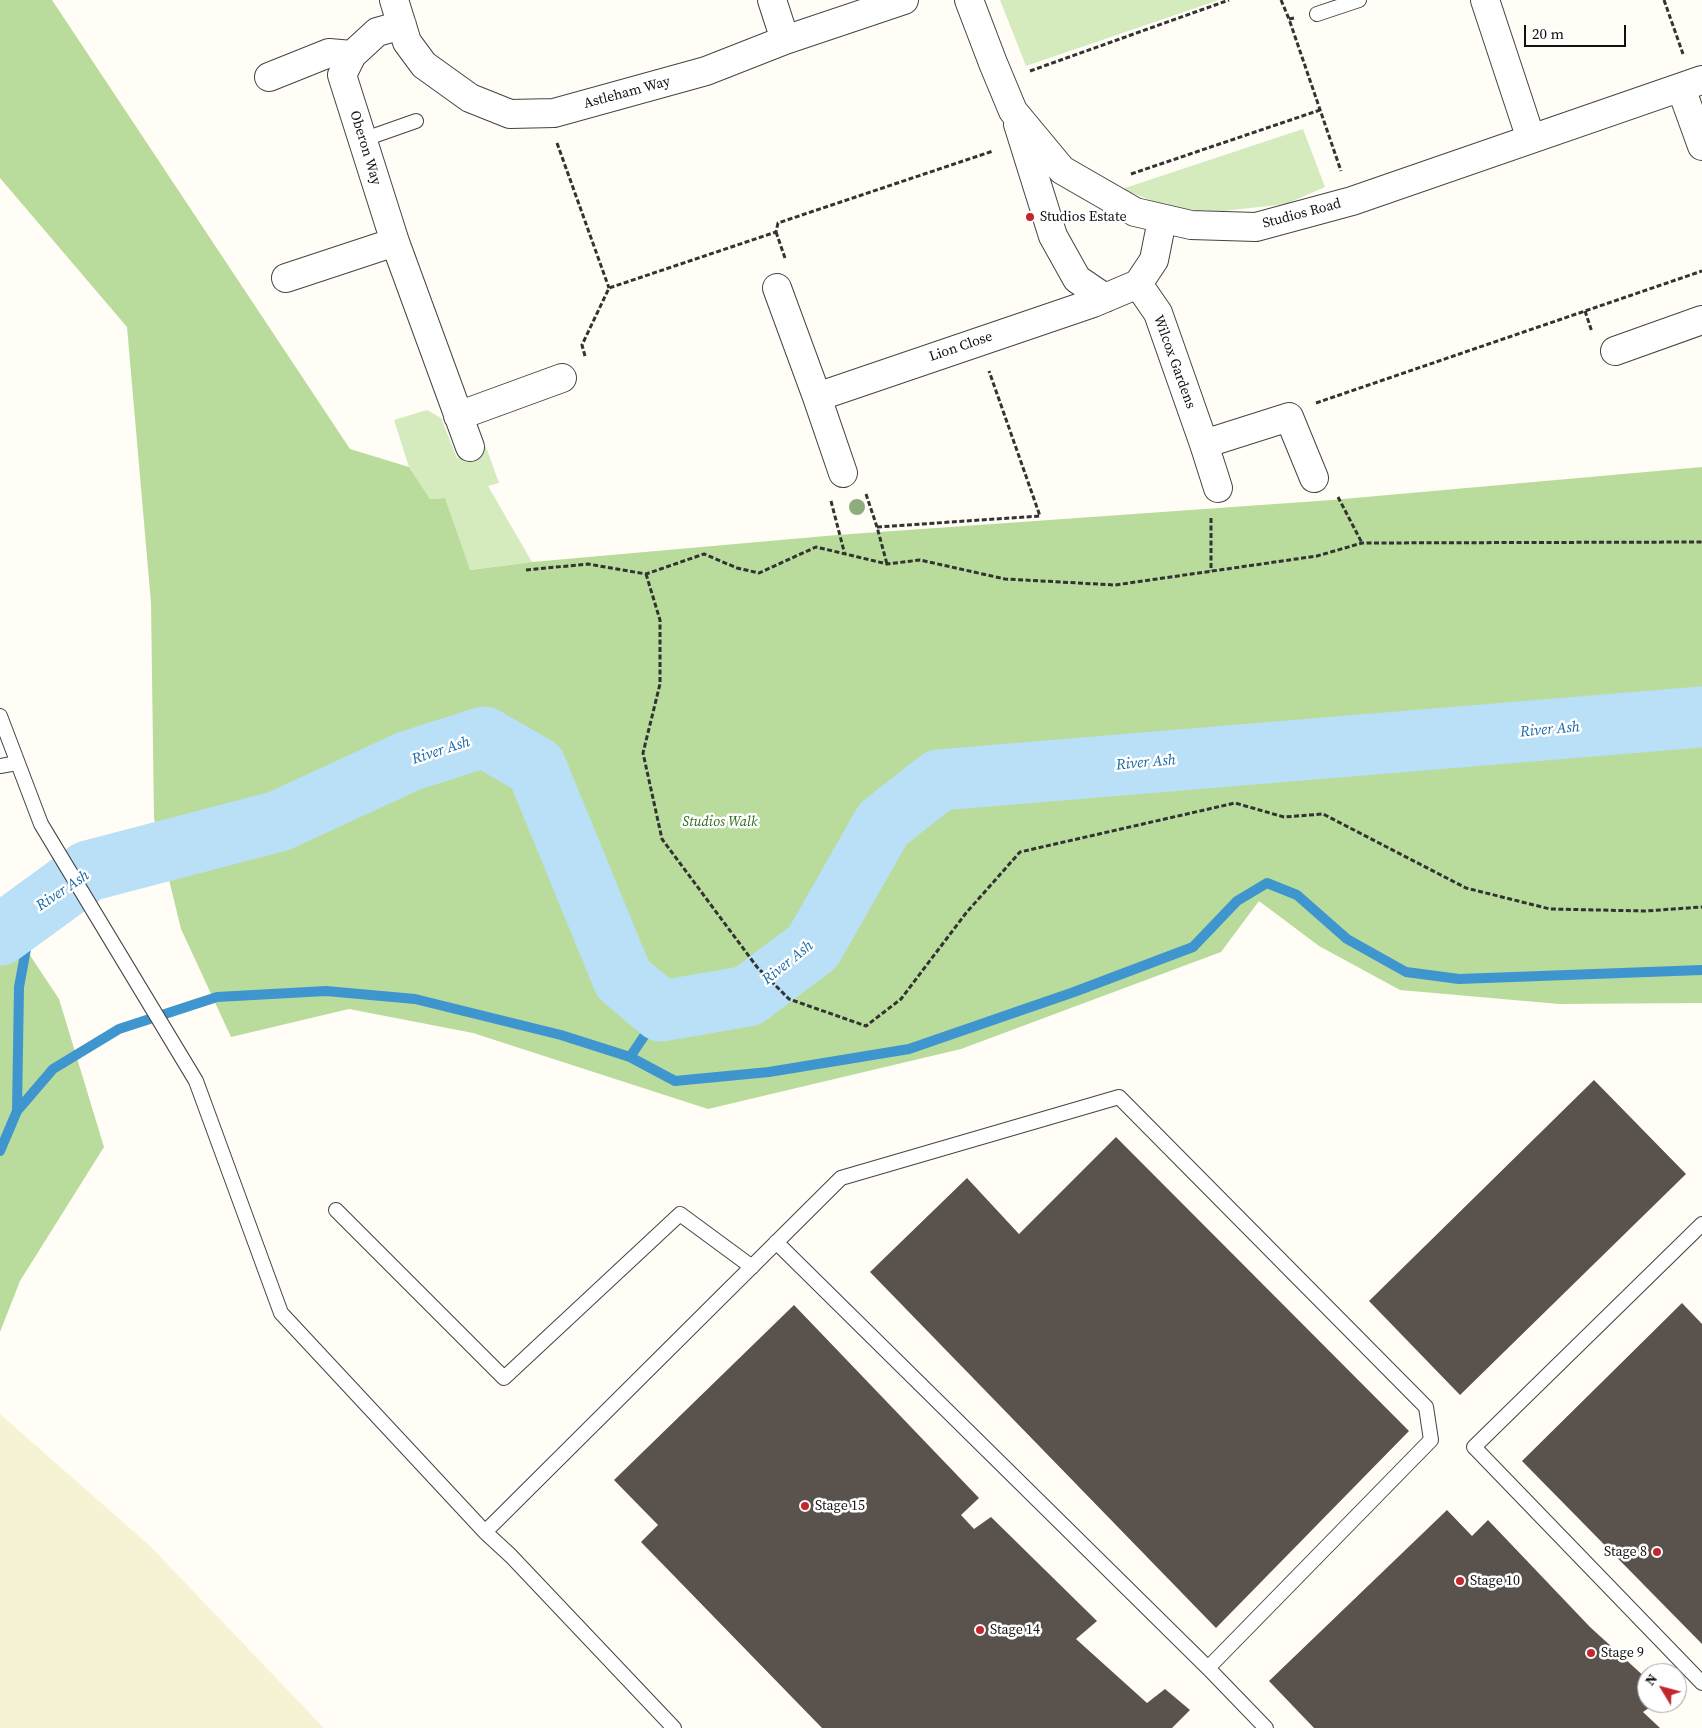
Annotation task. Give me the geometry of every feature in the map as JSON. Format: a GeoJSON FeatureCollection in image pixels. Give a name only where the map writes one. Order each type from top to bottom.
{"type":"FeatureCollection","features":[{"type":"Feature","properties":{"kind":"street"},"geometry":{"type":"LineString","coordinates":[[772,0],[785,40]]}},
{"type":"Feature","properties":{"kind":"street","name":"Astleham Way"},"geometry":{"type":"LineString","coordinates":[[398,13],[407,42],[424,65],[470,98],[510,114],[554,113],[706,71],[785,40],[904,0]]}},
{"type":"Feature","properties":{"kind":"street","name":"Studios Road"},"geometry":{"type":"LineString","coordinates":[[970,0],[1013,111],[1062,170],[1136,212],[1162,220],[1190,225],[1256,227],[1352,201],[1692,84]]}},
{"type":"Feature","properties":{"kind":"street"},"geometry":{"type":"LineString","coordinates":[[1485,0],[1531,139]]}},
{"type":"Feature","properties":{"kind":"street","name":"Oberon Way"},"geometry":{"type":"LineString","coordinates":[[398,13],[352,55],[342,76],[395,242],[470,447]]}},
{"type":"Feature","properties":{"kind":"street"},"geometry":{"type":"LineString","coordinates":[[268,77],[329,53],[352,55]]}},
{"type":"Feature","properties":{"kind":"street"},"geometry":{"type":"LineString","coordinates":[[1692,84],[1702,146]]}},
{"type":"Feature","properties":{"kind":"street"},"geometry":{"type":"LineString","coordinates":[[1013,111],[1053,236],[1077,279],[1106,298]]}},
{"type":"Feature","properties":{"kind":"street"},"geometry":{"type":"LineString","coordinates":[[1138,284],[1154,260],[1162,220]]}},
{"type":"Feature","properties":{"kind":"street"},"geometry":{"type":"LineString","coordinates":[[286,278],[395,242]]}},
{"type":"Feature","properties":{"kind":"street","name":"Lion Close"},"geometry":{"type":"LineString","coordinates":[[817,397],[1106,298],[1138,284]]}},
{"type":"Feature","properties":{"kind":"street","name":"Wilcox Gardens"},"geometry":{"type":"LineString","coordinates":[[1138,284],[1158,313],[1218,488]]}},
{"type":"Feature","properties":{"kind":"street"},"geometry":{"type":"LineString","coordinates":[[777,288],[846,479]]}},
{"type":"Feature","properties":{"kind":"street"},"geometry":{"type":"LineString","coordinates":[[1614,351],[1702,320]]}},
{"type":"Feature","properties":{"kind":"street"},"geometry":{"type":"LineString","coordinates":[[458,416],[562,378]]}},
{"type":"Feature","properties":{"kind":"street"},"geometry":{"type":"LineString","coordinates":[[1204,444],[1288,417],[1314,478]]}},
{"type":"Feature","properties":{"kind":"lane"},"geometry":{"type":"LineString","coordinates":[[1316,14],[1359,0]]}},
{"type":"Feature","properties":{"kind":"lane"},"geometry":{"type":"LineString","coordinates":[[362,140],[416,121]]}},
{"type":"Feature","properties":{"kind":"lane"},"geometry":{"type":"LineString","coordinates":[[0,716],[41,824],[196,1081],[281,1313],[486,1532],[518,1563],[674,1728]]}},
{"type":"Feature","properties":{"kind":"lane"},"geometry":{"type":"LineString","coordinates":[[0,766],[17,763]]}},
{"type":"Feature","properties":{"kind":"lane"},"geometry":{"type":"LineString","coordinates":[[486,1532],[841,1178],[1119,1097],[1426,1407],[1431,1440],[1208,1668]]}},
{"type":"Feature","properties":{"kind":"lane"},"geometry":{"type":"LineString","coordinates":[[336,1210],[504,1378],[680,1214],[752,1267]]}},
{"type":"Feature","properties":{"kind":"lane"},"geometry":{"type":"LineString","coordinates":[[1702,1224],[1474,1447],[1702,1683]]}},
{"type":"Feature","properties":{"kind":"lane"},"geometry":{"type":"LineString","coordinates":[[776,1242],[1208,1668],[1266,1728]]}},
{"type":"Feature","properties":{"kind":"path"},"geometry":{"type":"LineString","coordinates":[[1001,82],[1229,0]]}},
{"type":"Feature","properties":{"kind":"path"},"geometry":{"type":"LineString","coordinates":[[1281,0],[1352,201]]}},
{"type":"Feature","properties":{"kind":"path"},"geometry":{"type":"LineString","coordinates":[[1664,0],[1692,84]]}},
{"type":"Feature","properties":{"kind":"path"},"geometry":{"type":"LineString","coordinates":[[1289,19],[1316,14]]}},
{"type":"Feature","properties":{"kind":"path"},"geometry":{"type":"LineString","coordinates":[[1107,197],[1120,178],[1320,110]]}},
{"type":"Feature","properties":{"kind":"path"},"geometry":{"type":"LineString","coordinates":[[547,113],[609,288],[582,345],[588,369],[562,378]]}},
{"type":"Feature","properties":{"kind":"path"},"geometry":{"type":"LineString","coordinates":[[609,288],[776,232],[778,223],[1023,141]]}},
{"type":"Feature","properties":{"kind":"path"},"geometry":{"type":"LineString","coordinates":[[1288,417],[1315,403],[1702,271]]}},
{"type":"Feature","properties":{"kind":"path"},"geometry":{"type":"LineString","coordinates":[[877,527],[1040,516],[979,342]]}},
{"type":"Feature","properties":{"kind":"path"},"geometry":{"type":"LineString","coordinates":[[1314,478],[1338,496],[1362,544]]}},
{"type":"Feature","properties":{"kind":"path"},"geometry":{"type":"LineString","coordinates":[[845,555],[828,492],[846,479],[862,481],[887,564]]}},
{"type":"Feature","properties":{"kind":"path"},"geometry":{"type":"LineString","coordinates":[[1211,571],[1211,512],[1218,488]]}},
{"type":"Feature","properties":{"kind":"path"},"geometry":{"type":"LineString","coordinates":[[526,570],[588,564],[646,574],[704,554],[737,568],[758,573],[816,547],[887,564],[920,560],[1005,579],[1116,585],[1317,556],[1362,544],[1702,542]]}},
{"type":"Feature","properties":{"kind":"path"},"geometry":{"type":"LineString","coordinates":[[646,574],[660,620],[660,684],[643,753],[662,839],[757,968],[789,999],[866,1026],[902,998],[966,913],[1020,852],[1235,803],[1284,817],[1323,814],[1466,888],[1550,909],[1645,911],[1702,907]]}},
{"type":"Feature","properties":{"kind":"shaded area"},"geometry":{"type":"Polygon","coordinates":[[[0,1414],[149,1545],[324,1728],[0,1728],[0,1414]]]}},
{"type":"Feature","properties":{"kind":"green space","name":"Studios Walk"},"geometry":{"type":"Polygon","coordinates":[[[0,0],[52,0],[350,449],[409,467],[430,499],[445,498],[470,570],[532,562],[837,535],[1332,500],[1702,467],[1702,1003],[1559,1004],[1400,990],[1319,946],[1259,901],[1221,952],[961,1049],[708,1109],[473,1033],[349,1009],[231,1037],[181,929],[154,818],[151,603],[127,327],[0,178],[0,0]]]}},
{"type":"Feature","properties":{"kind":"green space"},"geometry":{"type":"Polygon","coordinates":[[[1000,0],[1219,0],[1026,66],[1000,0]]]}},
{"type":"Feature","properties":{"kind":"green space"},"geometry":{"type":"Polygon","coordinates":[[[1303,129],[1325,187],[1286,204],[1223,211],[1173,209],[1122,189],[1303,129]]]}},
{"type":"Feature","properties":{"kind":"green space"},"geometry":{"type":"Polygon","coordinates":[[[427,410],[441,418],[457,458],[486,447],[499,483],[488,486],[532,562],[469,570],[445,498],[430,499],[409,467],[394,420],[427,410]]]}},
{"type":"Feature","properties":{"kind":"green space"},"geometry":{"type":"Polygon","coordinates":[[[0,910],[59,999],[104,1147],[20,1281],[0,1332],[0,910]]]}},
{"type":"Feature","properties":{"kind":"building"},"geometry":{"type":"Polygon","coordinates":[[[1594,1080],[1686,1174],[1460,1395],[1369,1301],[1594,1080]]]}},
{"type":"Feature","properties":{"kind":"building"},"geometry":{"type":"Polygon","coordinates":[[[1116,1137],[1409,1431],[1216,1628],[870,1272],[967,1178],[1019,1234],[1116,1137]]]}},
{"type":"Feature","properties":{"kind":"building","name":"Stage 8"},"geometry":{"type":"Polygon","coordinates":[[[1682,1303],[1702,1324],[1702,1644],[1522,1461],[1682,1303]]]}},
{"type":"Feature","properties":{"kind":"building","name":"Stage 15"},"geometry":{"type":"Polygon","coordinates":[[[794,1305],[979,1498],[961,1515],[974,1529],[991,1517],[1097,1621],[1076,1639],[1147,1703],[1165,1689],[1190,1710],[1172,1728],[822,1728],[641,1542],[658,1525],[614,1480],[794,1305]]]}},
{"type":"Feature","properties":{"kind":"building","name":"Stage 10"},"geometry":{"type":"Polygon","coordinates":[[[1447,1510],[1472,1536],[1488,1520],[1590,1627],[1637,1670],[1637,1713],[1644,1713],[1660,1728],[1314,1728],[1269,1681],[1447,1510]]]}},
{"type":"Feature","properties":{"kind":"waterway","name":"River Ash"},"geometry":{"type":"LineString","coordinates":[[0,935],[88,871],[279,821],[409,761],[484,737],[536,767],[623,979],[661,1011],[748,996],[813,947],[883,824],[939,780],[1702,717]]}},
{"type":"Feature","properties":{"kind":"waterway"},"geometry":{"type":"LineString","coordinates":[[0,1151],[17,1111],[53,1069],[119,1029],[217,997],[326,991],[415,999],[561,1035],[630,1057],[675,1081],[769,1072],[909,1049],[1074,992],[1193,947],[1237,901],[1267,883],[1297,895],[1347,939],[1406,972],[1459,979],[1702,970]]}},
{"type":"Feature","properties":{"kind":"waterway"},"geometry":{"type":"LineString","coordinates":[[17,1111],[19,987],[33,911]]}},
{"type":"Feature","properties":{"kind":"waterway"},"geometry":{"type":"LineString","coordinates":[[630,1057],[661,1011]]}},
{"type":"Feature","properties":{"kind":"place","name":"Studios Estate"},"geometry":{"type":"Point","coordinates":[1030,217]}},
{"type":"Feature","properties":{"kind":"place","name":"Stage 15"},"geometry":{"type":"Point","coordinates":[805,1506]}},
{"type":"Feature","properties":{"kind":"place","name":"Stage 8"},"geometry":{"type":"Point","coordinates":[1657,1552]}},
{"type":"Feature","properties":{"kind":"place","name":"Stage 10"},"geometry":{"type":"Point","coordinates":[1460,1581]}},
{"type":"Feature","properties":{"kind":"place","name":"Stage 14"},"geometry":{"type":"Point","coordinates":[980,1630]}},
{"type":"Feature","properties":{"kind":"place","name":"Stage 9"},"geometry":{"type":"Point","coordinates":[1591,1653]}}]}
